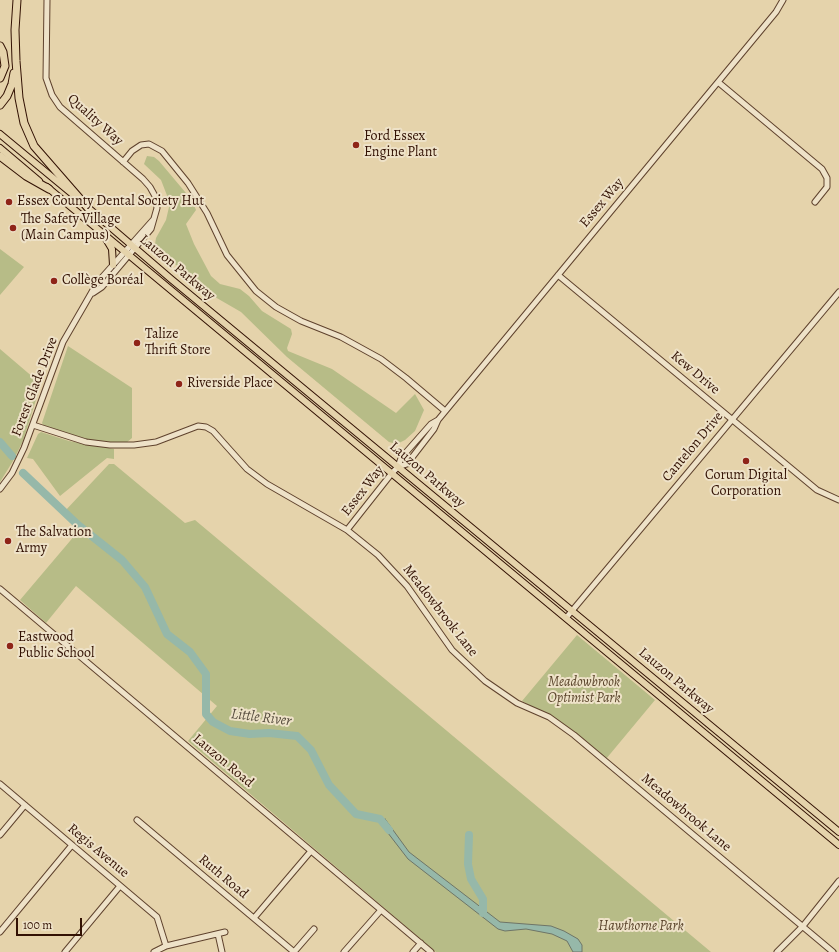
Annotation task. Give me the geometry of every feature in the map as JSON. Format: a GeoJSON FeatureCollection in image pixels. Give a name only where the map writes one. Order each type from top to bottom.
{"type":"FeatureCollection","features":[{"type":"Feature","properties":{"kind":"highway"},"geometry":{"type":"LineString","coordinates":[[17,0],[15,30],[16,61],[19,98],[24,122],[34,146],[88,208]]}},
{"type":"Feature","properties":{"kind":"highway"},"geometry":{"type":"LineString","coordinates":[[0,46],[4,52],[4,66],[0,78]]}},
{"type":"Feature","properties":{"kind":"highway"},"geometry":{"type":"LineString","coordinates":[[0,105],[7,96],[12,84],[16,61]]}},
{"type":"Feature","properties":{"kind":"highway"},"geometry":{"type":"LineString","coordinates":[[0,156],[26,176],[49,189]]}},
{"type":"Feature","properties":{"kind":"main road","name":"Lauzon Parkway"},"geometry":{"type":"LineString","coordinates":[[0,134],[132,246],[839,832]]}},
{"type":"Feature","properties":{"kind":"main road","name":"Lauzon Parkway"},"geometry":{"type":"LineString","coordinates":[[0,148],[839,846]]}},
{"type":"Feature","properties":{"kind":"main road"},"geometry":{"type":"LineString","coordinates":[[102,233],[112,249],[113,265]]}},
{"type":"Feature","properties":{"kind":"street","name":"Quality Way"},"geometry":{"type":"LineString","coordinates":[[47,0],[46,78],[52,95],[60,107],[150,187],[155,196],[157,208],[151,229],[126,253]]}},
{"type":"Feature","properties":{"kind":"street","name":"Essex Way"},"geometry":{"type":"LineString","coordinates":[[347,530],[392,473],[398,467],[407,464],[434,429],[438,420],[445,411],[776,12],[783,0]]}},
{"type":"Feature","properties":{"kind":"street"},"geometry":{"type":"LineString","coordinates":[[718,82],[822,169],[827,178],[827,187],[815,202]]}},
{"type":"Feature","properties":{"kind":"street"},"geometry":{"type":"LineString","coordinates":[[123,162],[132,151],[141,146],[149,144],[162,151],[188,183],[207,213],[227,255],[256,291],[276,306],[301,321],[341,337],[381,359],[445,411]]}},
{"type":"Feature","properties":{"kind":"street","name":"Forest Glade Drive"},"geometry":{"type":"LineString","coordinates":[[0,490],[12,472],[33,425],[63,342],[97,284],[113,265],[126,253]]}},
{"type":"Feature","properties":{"kind":"street","name":"Forest Glade Drive"},"geometry":{"type":"LineString","coordinates":[[93,293],[102,287],[126,253]]}},
{"type":"Feature","properties":{"kind":"street","name":"Kew Drive"},"geometry":{"type":"LineString","coordinates":[[558,275],[817,490],[839,500]]}},
{"type":"Feature","properties":{"kind":"street","name":"Cantelon Drive"},"geometry":{"type":"LineString","coordinates":[[566,618],[839,292]]}},
{"type":"Feature","properties":{"kind":"street","name":"Meadowbrook Lane"},"geometry":{"type":"LineString","coordinates":[[33,425],[86,442],[110,445],[134,445],[156,442],[198,426],[206,427],[214,431],[247,469],[267,484],[347,530],[391,568],[406,586],[452,650],[485,681],[517,703],[549,717],[569,730],[833,952]]}},
{"type":"Feature","properties":{"kind":"street","name":"Lauzon Road"},"geometry":{"type":"LineString","coordinates":[[0,589],[431,952]]}},
{"type":"Feature","properties":{"kind":"street","name":"Regis Avenue"},"geometry":{"type":"LineString","coordinates":[[0,784],[157,917],[166,946]]}},
{"type":"Feature","properties":{"kind":"street"},"geometry":{"type":"LineString","coordinates":[[0,835],[24,805]]}},
{"type":"Feature","properties":{"kind":"street","name":"Ruth Road"},"geometry":{"type":"LineString","coordinates":[[136,820],[294,952]]}},
{"type":"Feature","properties":{"kind":"street"},"geometry":{"type":"LineString","coordinates":[[0,932],[72,845]]}},
{"type":"Feature","properties":{"kind":"street"},"geometry":{"type":"LineString","coordinates":[[254,918],[311,851]]}},
{"type":"Feature","properties":{"kind":"street"},"geometry":{"type":"LineString","coordinates":[[777,952],[803,926],[839,881]]}},
{"type":"Feature","properties":{"kind":"street"},"geometry":{"type":"LineString","coordinates":[[65,952],[120,886]]}},
{"type":"Feature","properties":{"kind":"street"},"geometry":{"type":"LineString","coordinates":[[344,952],[381,910]]}},
{"type":"Feature","properties":{"kind":"street"},"geometry":{"type":"LineString","coordinates":[[294,952],[314,929]]}},
{"type":"Feature","properties":{"kind":"street"},"geometry":{"type":"LineString","coordinates":[[154,952],[166,946],[226,932]]}},
{"type":"Feature","properties":{"kind":"street"},"geometry":{"type":"LineString","coordinates":[[218,934],[222,952]]}},
{"type":"Feature","properties":{"kind":"street"},"geometry":{"type":"LineString","coordinates":[[413,952],[421,943]]}},
{"type":"Feature","properties":{"kind":"green space"},"geometry":{"type":"Polygon","coordinates":[[[147,156],[154,157],[159,161],[191,199],[196,210],[186,224],[194,244],[211,276],[220,284],[240,289],[249,296],[262,311],[291,329],[292,334],[287,348],[288,351],[332,369],[396,413],[415,394],[424,410],[415,431],[405,440],[397,444],[389,442],[287,357],[241,312],[215,297],[158,250],[155,244],[156,238],[166,220],[169,207],[168,198],[161,180],[144,164],[147,156]]]}},
{"type":"Feature","properties":{"kind":"green space"},"geometry":{"type":"Polygon","coordinates":[[[0,249],[24,267],[0,295],[0,249]]]}},
{"type":"Feature","properties":{"kind":"green space"},"geometry":{"type":"Polygon","coordinates":[[[68,346],[132,388],[132,438],[126,443],[93,441],[44,426],[42,423],[68,346]]]}},
{"type":"Feature","properties":{"kind":"green space"},"geometry":{"type":"Polygon","coordinates":[[[0,349],[41,384],[23,441],[0,482],[0,349]]]}},
{"type":"Feature","properties":{"kind":"green space"},"geometry":{"type":"Polygon","coordinates":[[[41,432],[69,441],[114,449],[114,459],[107,458],[60,496],[33,459],[27,458],[38,434],[41,432]]]}},
{"type":"Feature","properties":{"kind":"green space","name":"Hawthorne Park"},"geometry":{"type":"Polygon","coordinates":[[[109,464],[114,464],[185,523],[195,520],[711,952],[436,952],[188,741],[217,706],[76,586],[46,623],[20,600],[81,528],[65,511],[109,464]]]}},
{"type":"Feature","properties":{"kind":"green space","name":"Meadowbrook Optimist Park"},"geometry":{"type":"Polygon","coordinates":[[[577,635],[655,700],[606,759],[565,725],[522,701],[577,635]]]}},
{"type":"Feature","properties":{"kind":"shaded area"},"geometry":{"type":"Polygon","coordinates":[[[385,819],[409,852],[500,922],[551,926],[578,939],[582,945],[582,952],[573,952],[567,941],[552,934],[526,929],[505,931],[498,929],[408,859],[381,824],[385,819]]]}},
{"type":"Feature","properties":{"kind":"waterway","name":"Little River"},"geometry":{"type":"LineString","coordinates":[[0,442],[12,456]]}},
{"type":"Feature","properties":{"kind":"waterway","name":"Little River"},"geometry":{"type":"LineString","coordinates":[[23,473],[78,525],[122,560],[145,587],[167,634],[190,652],[206,674],[206,714],[213,722],[230,731],[250,734],[269,733],[297,736],[311,750],[329,785],[356,814],[380,819],[389,830]]}},
{"type":"Feature","properties":{"kind":"waterway","name":"Little River"},"geometry":{"type":"LineString","coordinates":[[469,835],[468,864],[471,879],[483,899],[483,913]]}},
{"type":"Feature","properties":{"kind":"place","name":"Ford Essex Engine Plant"},"geometry":{"type":"Point","coordinates":[356,145]}},
{"type":"Feature","properties":{"kind":"place","name":"Essex County Dental Society Hut"},"geometry":{"type":"Point","coordinates":[9,202]}},
{"type":"Feature","properties":{"kind":"place","name":"The Safety Village (Main Campus)"},"geometry":{"type":"Point","coordinates":[13,228]}},
{"type":"Feature","properties":{"kind":"place","name":"Collège Boréal"},"geometry":{"type":"Point","coordinates":[54,281]}},
{"type":"Feature","properties":{"kind":"place","name":"Talize Thrift Store"},"geometry":{"type":"Point","coordinates":[137,343]}},
{"type":"Feature","properties":{"kind":"place","name":"Riverside Place"},"geometry":{"type":"Point","coordinates":[179,384]}},
{"type":"Feature","properties":{"kind":"place","name":"Corum Digital Corporation"},"geometry":{"type":"Point","coordinates":[746,461]}},
{"type":"Feature","properties":{"kind":"place","name":"The Salvation Army"},"geometry":{"type":"Point","coordinates":[8,541]}},
{"type":"Feature","properties":{"kind":"place","name":"Eastwood Public School"},"geometry":{"type":"Point","coordinates":[10,646]}}]}
